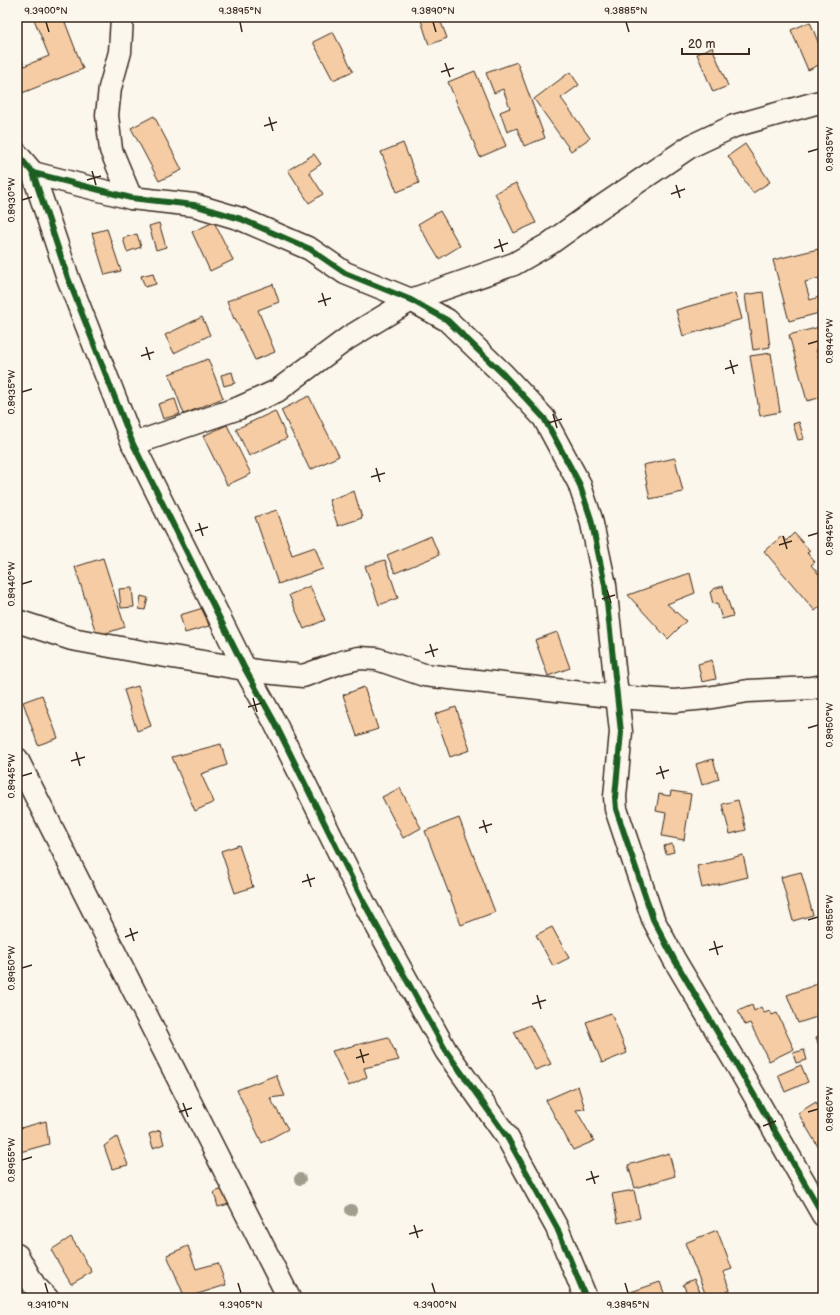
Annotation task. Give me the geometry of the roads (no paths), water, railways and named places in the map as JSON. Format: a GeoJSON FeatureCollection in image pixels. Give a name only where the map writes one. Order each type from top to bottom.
{"type":"FeatureCollection","features":[{"type":"Feature","properties":{"kind":"street"},"geometry":{"type":"LineString","coordinates":[[122,17],[120,52],[110,88],[107,115],[111,150],[131,198]]}},
{"type":"Feature","properties":{"kind":"street"},"geometry":{"type":"LineString","coordinates":[[133,444],[239,408],[277,391],[348,338],[411,300],[514,264],[549,244],[691,146],[734,126],[823,101]]}},
{"type":"Feature","properties":{"kind":"street"},"geometry":{"type":"LineString","coordinates":[[17,154],[34,173],[68,278],[133,444],[245,669],[274,720],[363,901],[442,1044],[507,1137],[557,1228],[586,1298]]}},
{"type":"Feature","properties":{"kind":"street"},"geometry":{"type":"LineString","coordinates":[[34,173],[131,198],[194,205],[241,219],[310,249],[345,272],[411,300],[447,320],[503,374],[544,418],[579,483],[591,519],[606,585],[621,732],[615,797],[616,810],[652,919],[823,1215]]}},
{"type":"Feature","properties":{"kind":"street"},"geometry":{"type":"LineString","coordinates":[[17,621],[72,639],[245,669],[303,676],[342,662],[359,658],[370,658],[424,675],[618,697],[674,701],[707,698],[748,691],[812,688],[823,686]]}},
{"type":"Feature","properties":{"kind":"street"},"geometry":{"type":"LineString","coordinates":[[17,759],[289,1298]]}},
{"type":"Feature","properties":{"kind":"street"},"geometry":{"type":"LineString","coordinates":[[17,1254],[33,1292]]}}]}
